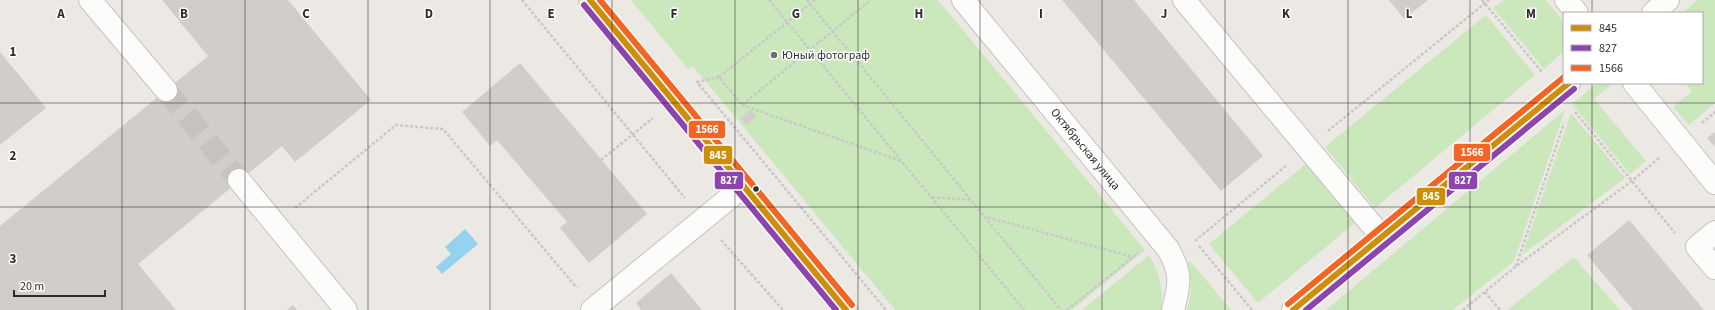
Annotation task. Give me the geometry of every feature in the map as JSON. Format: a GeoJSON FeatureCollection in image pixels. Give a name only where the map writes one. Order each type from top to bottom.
{"type":"FeatureCollection","features":[{"type":"Feature","properties":{"kind":"main road"},"geometry":{"type":"LineString","coordinates":[[590,0],[846,310]]}},
{"type":"Feature","properties":{"kind":"street"},"geometry":{"type":"LineString","coordinates":[[90,0],[166,90]]}},
{"type":"Feature","properties":{"kind":"street","name":"Октябрьская улица"},"geometry":{"type":"LineString","coordinates":[[963,0],[1168,250],[1175,263],[1179,278],[1178,294],[1173,310]]}},
{"type":"Feature","properties":{"kind":"street"},"geometry":{"type":"LineString","coordinates":[[1184,0],[1382,237]]}},
{"type":"Feature","properties":{"kind":"street"},"geometry":{"type":"LineString","coordinates":[[1566,0],[1576,12]]}},
{"type":"Feature","properties":{"kind":"street"},"geometry":{"type":"LineString","coordinates":[[1654,12],[1668,0]]}},
{"type":"Feature","properties":{"kind":"street"},"geometry":{"type":"LineString","coordinates":[[1293,310],[1568,84]]}},
{"type":"Feature","properties":{"kind":"street"},"geometry":{"type":"LineString","coordinates":[[1635,84],[1715,184]]}},
{"type":"Feature","properties":{"kind":"street"},"geometry":{"type":"LineString","coordinates":[[239,180],[346,310]]}},
{"type":"Feature","properties":{"kind":"street"},"geometry":{"type":"LineString","coordinates":[[594,309],[744,186]]}},
{"type":"Feature","properties":{"kind":"street"},"geometry":{"type":"LineString","coordinates":[[1715,232],[1697,247],[1715,268]]}},
{"type":"Feature","properties":{"kind":"path"},"geometry":{"type":"LineString","coordinates":[[522,0],[632,135],[783,310]]}},
{"type":"Feature","properties":{"kind":"path"},"geometry":{"type":"LineString","coordinates":[[769,0],[1024,310]]}},
{"type":"Feature","properties":{"kind":"path"},"geometry":{"type":"LineString","coordinates":[[807,0],[1060,310]]}},
{"type":"Feature","properties":{"kind":"path"},"geometry":{"type":"LineString","coordinates":[[815,0],[719,77],[697,82],[886,310]]}},
{"type":"Feature","properties":{"kind":"path"},"geometry":{"type":"LineString","coordinates":[[742,105],[871,0]]}},
{"type":"Feature","properties":{"kind":"path"},"geometry":{"type":"LineString","coordinates":[[1482,0],[1546,76]]}},
{"type":"Feature","properties":{"kind":"path"},"geometry":{"type":"LineString","coordinates":[[1195,241],[1489,0]]}},
{"type":"Feature","properties":{"kind":"path"},"geometry":{"type":"LineString","coordinates":[[719,77],[742,105],[902,161]]}},
{"type":"Feature","properties":{"kind":"path"},"geometry":{"type":"LineString","coordinates":[[1574,111],[1682,240],[1697,247]]}},
{"type":"Feature","properties":{"kind":"path"},"geometry":{"type":"LineString","coordinates":[[1463,310],[1516,267],[1632,181],[1715,112]]}},
{"type":"Feature","properties":{"kind":"path"},"geometry":{"type":"LineString","coordinates":[[601,160],[655,116]]}},
{"type":"Feature","properties":{"kind":"path"},"geometry":{"type":"LineString","coordinates":[[1516,267],[1565,120]]}},
{"type":"Feature","properties":{"kind":"path"},"geometry":{"type":"LineString","coordinates":[[275,224],[396,125],[443,129],[594,309]]}},
{"type":"Feature","properties":{"kind":"path"},"geometry":{"type":"LineString","coordinates":[[931,197],[971,200]]}},
{"type":"Feature","properties":{"kind":"path"},"geometry":{"type":"LineString","coordinates":[[983,216],[1133,257]]}},
{"type":"Feature","properties":{"kind":"path"},"geometry":{"type":"LineString","coordinates":[[1067,310],[1139,253]]}},
{"type":"Feature","properties":{"kind":"path"},"geometry":{"type":"LineString","coordinates":[[1485,292],[1500,310]]}},
{"type":"Feature","properties":{"kind":"green space"},"geometry":{"type":"Polygon","coordinates":[[[631,0],[938,0],[1145,250],[1072,310],[895,310],[693,66],[688,69],[631,0]]]}},
{"type":"Feature","properties":{"kind":"green space"},"geometry":{"type":"Polygon","coordinates":[[[1504,0],[1546,0],[1563,21],[1563,52],[1544,69],[1493,8],[1504,0]]]}},
{"type":"Feature","properties":{"kind":"green space"},"geometry":{"type":"Polygon","coordinates":[[[1698,0],[1715,0],[1715,103],[1689,125],[1673,107],[1692,91],[1686,84],[1703,84],[1703,12],[1683,12],[1698,0]]]}},
{"type":"Feature","properties":{"kind":"green space"},"geometry":{"type":"Polygon","coordinates":[[[1486,15],[1535,75],[1375,208],[1325,147],[1486,15]]]}},
{"type":"Feature","properties":{"kind":"green space"},"geometry":{"type":"Polygon","coordinates":[[[1596,84],[1612,84],[1594,99],[1646,161],[1630,174],[1572,104],[1596,84]]]}},
{"type":"Feature","properties":{"kind":"green space"},"geometry":{"type":"Polygon","coordinates":[[[1565,110],[1514,261],[1453,310],[1326,310],[1565,110]]]}},
{"type":"Feature","properties":{"kind":"green space"},"geometry":{"type":"Polygon","coordinates":[[[1571,113],[1625,178],[1522,255],[1571,113]]]}},
{"type":"Feature","properties":{"kind":"green space"},"geometry":{"type":"Polygon","coordinates":[[[1306,164],[1355,223],[1258,303],[1209,244],[1306,164]]]}},
{"type":"Feature","properties":{"kind":"green space"},"geometry":{"type":"Polygon","coordinates":[[[1149,255],[1156,268],[1160,282],[1162,310],[1082,310],[1149,255]]]}},
{"type":"Feature","properties":{"kind":"green space"},"geometry":{"type":"Polygon","coordinates":[[[1574,257],[1620,310],[1507,310],[1574,257]]]}},
{"type":"Feature","properties":{"kind":"green space"},"geometry":{"type":"Polygon","coordinates":[[[1188,262],[1191,262],[1231,310],[1187,310],[1191,292],[1188,262]]]}},
{"type":"Feature","properties":{"kind":"water"},"geometry":{"type":"Polygon","coordinates":[[[465,229],[478,244],[442,274],[436,267],[451,254],[445,247],[465,229]]]}},
{"type":"Feature","properties":{"kind":"building"},"geometry":{"type":"Polygon","coordinates":[[[162,0],[288,0],[371,100],[295,162],[282,146],[138,264],[176,310],[0,310],[0,226],[208,56],[162,0]]]}},
{"type":"Feature","properties":{"kind":"building"},"geometry":{"type":"Polygon","coordinates":[[[1062,0],[1134,0],[1263,156],[1221,191],[1062,0]]]}},
{"type":"Feature","properties":{"kind":"building"},"geometry":{"type":"Polygon","coordinates":[[[1389,0],[1428,0],[1404,19],[1389,0]]]}},
{"type":"Feature","properties":{"kind":"building"},"geometry":{"type":"Polygon","coordinates":[[[0,52],[46,108],[0,145],[0,52]]]}},
{"type":"Feature","properties":{"kind":"building"},"geometry":{"type":"Polygon","coordinates":[[[520,63],[647,214],[589,263],[560,228],[567,222],[497,140],[490,146],[462,112],[520,63]]]}},
{"type":"Feature","properties":{"kind":"building"},"geometry":{"type":"Polygon","coordinates":[[[751,110],[756,116],[746,125],[741,118],[751,110]]]}},
{"type":"Feature","properties":{"kind":"building"},"geometry":{"type":"Polygon","coordinates":[[[1715,132],[1715,147],[1707,138],[1715,132]]]}},
{"type":"Feature","properties":{"kind":"building"},"geometry":{"type":"Polygon","coordinates":[[[1629,220],[1704,310],[1633,310],[1587,255],[1629,220]]]}},
{"type":"Feature","properties":{"kind":"building"},"geometry":{"type":"Polygon","coordinates":[[[671,273],[702,310],[641,310],[636,303],[671,273]]]}},
{"type":"Feature","properties":{"kind":"building"},"geometry":{"type":"Polygon","coordinates":[[[293,305],[297,310],[287,310],[293,305]]]}},
{"type":"Feature","properties":{"kind":"tunnel"},"geometry":{"type":"LineString","coordinates":[[166,90],[239,180]]}},
{"type":"Feature","properties":{"kind":"transit line","name":"845"},"geometry":{"type":"LineString","coordinates":[[590,0],[846,310]]}},
{"type":"Feature","properties":{"kind":"transit line","name":"1566"},"geometry":{"type":"LineString","coordinates":[[600,0],[852,305]]}},
{"type":"Feature","properties":{"kind":"transit line","name":"827"},"geometry":{"type":"LineString","coordinates":[[584,5],[836,310]]}},
{"type":"Feature","properties":{"kind":"transit line","name":"1566"},"geometry":{"type":"LineString","coordinates":[[1288,304],[1563,78]]}},
{"type":"Feature","properties":{"kind":"transit line","name":"845"},"geometry":{"type":"LineString","coordinates":[[1293,310],[1568,84]]}},
{"type":"Feature","properties":{"kind":"transit line","name":"827"},"geometry":{"type":"LineString","coordinates":[[1306,310],[1574,89]]}},
{"type":"Feature","properties":{"kind":"place","name":"Юный фотограф"},"geometry":{"type":"Point","coordinates":[774,55]}}]}
